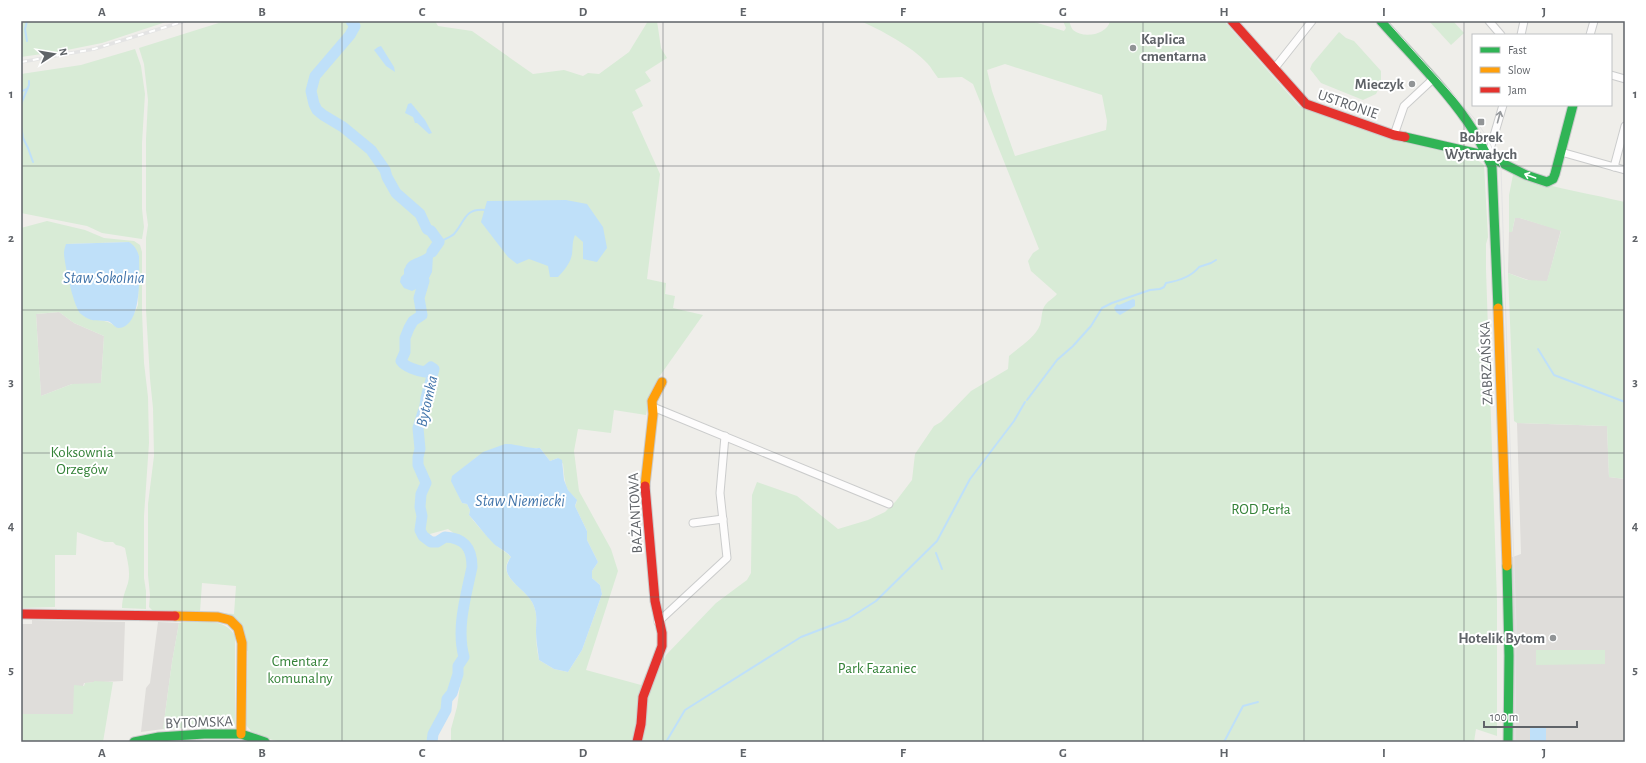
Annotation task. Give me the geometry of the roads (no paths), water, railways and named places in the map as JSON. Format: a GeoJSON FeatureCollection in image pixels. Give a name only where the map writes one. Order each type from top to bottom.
{"type":"FeatureCollection","features":[{"type":"Feature","properties":{"kind":"street","name":"USTRONIE"},"geometry":{"type":"LineString","coordinates":[[1232,21],[1306,104],[1394,135],[1488,156],[1526,175],[1547,182],[1552,179],[1561,152]]}},
{"type":"Feature","properties":{"kind":"street"},"geometry":{"type":"LineString","coordinates":[[1274,69],[1312,21]]}},
{"type":"Feature","properties":{"kind":"street","name":"ZABRZAŃSKA"},"geometry":{"type":"LineString","coordinates":[[1381,21],[1467,121],[1488,156],[1492,167],[1508,579],[1508,742]]}},
{"type":"Feature","properties":{"kind":"street"},"geometry":{"type":"LineString","coordinates":[[1489,21],[1500,34]]}},
{"type":"Feature","properties":{"kind":"street"},"geometry":{"type":"LineString","coordinates":[[1521,34],[1524,21]]}},
{"type":"Feature","properties":{"kind":"street"},"geometry":{"type":"LineString","coordinates":[[1590,34],[1594,21]]}},
{"type":"Feature","properties":{"kind":"street"},"geometry":{"type":"LineString","coordinates":[[1612,75],[1625,79]]}},
{"type":"Feature","properties":{"kind":"street"},"geometry":{"type":"LineString","coordinates":[[1394,135],[1404,106],[1432,79]]}},
{"type":"Feature","properties":{"kind":"street"},"geometry":{"type":"LineString","coordinates":[[1488,156],[1503,106]]}},
{"type":"Feature","properties":{"kind":"street"},"geometry":{"type":"LineString","coordinates":[[1573,106],[1561,152],[1625,170]]}},
{"type":"Feature","properties":{"kind":"street"},"geometry":{"type":"LineString","coordinates":[[1614,167],[1625,126]]}},
{"type":"Feature","properties":{"kind":"street","name":"BAŻANTOWA"},"geometry":{"type":"LineString","coordinates":[[637,742],[641,724],[643,697],[662,646],[662,632],[658,622],[654,594],[645,492],[653,407],[652,401],[662,382]]}},
{"type":"Feature","properties":{"kind":"street"},"geometry":{"type":"LineString","coordinates":[[653,407],[889,504]]}},
{"type":"Feature","properties":{"kind":"street"},"geometry":{"type":"LineString","coordinates":[[658,622],[727,558],[720,493],[725,436]]}},
{"type":"Feature","properties":{"kind":"street"},"geometry":{"type":"LineString","coordinates":[[693,523],[723,519]]}},
{"type":"Feature","properties":{"kind":"street"},"geometry":{"type":"LineString","coordinates":[[21,614],[204,616],[225,618],[230,620],[235,624],[239,631],[242,643],[241,734]]}},
{"type":"Feature","properties":{"kind":"street","name":"BYTOMSKA"},"geometry":{"type":"LineString","coordinates":[[134,742],[179,735],[241,734],[265,742]]}},
{"type":"Feature","properties":{"kind":"water"},"geometry":{"type":"Polygon","coordinates":[[[381,46],[394,67],[395,72],[386,66],[374,50],[381,46]]]}},
{"type":"Feature","properties":{"kind":"water"},"geometry":{"type":"Polygon","coordinates":[[[411,103],[425,120],[432,133],[429,134],[417,123],[415,123],[413,117],[405,113],[408,104],[411,103]]]}},
{"type":"Feature","properties":{"kind":"water"},"geometry":{"type":"Polygon","coordinates":[[[566,200],[587,204],[603,227],[607,248],[597,262],[583,259],[583,242],[575,235],[570,260],[558,277],[550,277],[548,266],[529,259],[517,264],[508,257],[481,222],[487,201],[566,200]]]}},
{"type":"Feature","properties":{"kind":"water"},"geometry":{"type":"Polygon","coordinates":[[[438,240],[442,241],[433,256],[432,272],[424,288],[425,296],[418,294],[418,288],[412,291],[404,288],[400,282],[406,265],[410,261],[430,250],[438,240]]]}},
{"type":"Feature","properties":{"kind":"water","name":"Staw Sokolnia"},"geometry":{"type":"Polygon","coordinates":[[[129,242],[136,248],[139,256],[138,297],[136,309],[132,318],[127,325],[119,328],[108,321],[87,318],[81,314],[75,304],[64,258],[66,244],[129,242]]]}},
{"type":"Feature","properties":{"kind":"water"},"geometry":{"type":"Polygon","coordinates":[[[1133,299],[1135,300],[1135,306],[1120,315],[1116,312],[1114,308],[1117,304],[1119,305],[1133,299]]]}},
{"type":"Feature","properties":{"kind":"water","name":"Staw Niemiecki"},"geometry":{"type":"Polygon","coordinates":[[[505,444],[540,448],[550,461],[558,458],[562,460],[564,480],[568,490],[577,500],[575,506],[587,531],[587,540],[598,562],[592,571],[592,578],[600,585],[602,594],[582,650],[568,672],[554,669],[539,660],[536,639],[535,610],[528,596],[512,581],[509,576],[507,564],[511,557],[487,537],[469,515],[470,510],[467,504],[462,503],[451,481],[452,476],[483,452],[505,444]]]}},
{"type":"Feature","properties":{"kind":"water"},"geometry":{"type":"Polygon","coordinates":[[[1530,726],[1544,726],[1546,728],[1546,741],[1530,741],[1530,726]]]}},
{"type":"Feature","properties":{"kind":"waterway"},"geometry":{"type":"LineString","coordinates":[[27,21],[25,29],[27,41]]}},
{"type":"Feature","properties":{"kind":"waterway","name":"Bytomka"},"geometry":{"type":"LineString","coordinates":[[351,21],[355,26],[350,35],[315,76],[311,91],[314,104],[317,110],[323,115],[343,127],[371,150],[385,170],[387,177],[396,193],[420,214],[427,229],[431,231],[439,242],[432,252]]}},
{"type":"Feature","properties":{"kind":"waterway"},"geometry":{"type":"LineString","coordinates":[[21,104],[29,85],[29,81]]}},
{"type":"Feature","properties":{"kind":"waterway"},"geometry":{"type":"LineString","coordinates":[[21,92],[28,88]]}},
{"type":"Feature","properties":{"kind":"waterway"},"geometry":{"type":"LineString","coordinates":[[21,126],[23,138],[33,162]]}},
{"type":"Feature","properties":{"kind":"waterway"},"geometry":{"type":"LineString","coordinates":[[440,242],[454,234],[466,217],[473,211],[485,210]]}},
{"type":"Feature","properties":{"kind":"waterway"},"geometry":{"type":"LineString","coordinates":[[1027,400],[1057,360],[1073,346],[1091,326],[1102,308],[1150,290],[1160,289],[1164,287],[1166,283],[1184,278],[1193,273],[1199,267],[1216,260]]}},
{"type":"Feature","properties":{"kind":"waterway","name":"Bytomka"},"geometry":{"type":"LineString","coordinates":[[424,281],[419,298],[422,315],[413,321],[409,328],[405,338],[405,352],[401,361],[409,367],[419,371],[425,372],[431,367],[434,369],[418,428],[420,449],[418,465],[426,483],[421,494],[420,507],[422,516],[420,530],[423,536],[431,542],[437,542],[445,537],[458,539],[469,549],[472,560],[472,567],[461,623],[464,657],[458,666],[458,674],[452,693],[447,699],[446,710],[433,734],[432,742]]}},
{"type":"Feature","properties":{"kind":"waterway"},"geometry":{"type":"LineString","coordinates":[[1538,349],[1554,375],[1625,402]]}},
{"type":"Feature","properties":{"kind":"waterway"},"geometry":{"type":"LineString","coordinates":[[666,742],[685,710],[801,637],[848,619],[876,601],[937,541],[970,479],[1014,421],[1025,402]]}},
{"type":"Feature","properties":{"kind":"waterway"},"geometry":{"type":"LineString","coordinates":[[936,553],[942,569]]}},
{"type":"Feature","properties":{"kind":"waterway"},"geometry":{"type":"LineString","coordinates":[[1224,742],[1243,706],[1258,702]]}},
{"type":"Feature","properties":{"kind":"tram line"},"geometry":{"type":"LineString","coordinates":[[1387,21],[1474,118],[1487,137],[1501,168],[1516,626],[1515,742]]}},
{"type":"Feature","properties":{"kind":"railway"},"geometry":{"type":"LineString","coordinates":[[21,62],[94,49],[185,21]]}},
{"type":"Feature","properties":{"kind":"place","name":"Kaplica cmentarna"},"geometry":{"type":"Point","coordinates":[1133,48]}},
{"type":"Feature","properties":{"kind":"place","name":"Mieczyk"},"geometry":{"type":"Point","coordinates":[1412,84]}},
{"type":"Feature","properties":{"kind":"place","name":"Bobrek Wytrwałych"},"geometry":{"type":"Point","coordinates":[1481,122]}},
{"type":"Feature","properties":{"kind":"place","name":"Hotelik Bytom"},"geometry":{"type":"Point","coordinates":[1553,638]}},
{"type":"Feature","properties":{"kind":"park label","name":"Koksownia Orzegów"},"geometry":{"type":"Point","coordinates":[82,460]}},
{"type":"Feature","properties":{"kind":"park label","name":"ROD Perła"},"geometry":{"type":"Point","coordinates":[1261,509]}},
{"type":"Feature","properties":{"kind":"park label","name":"Park Fazaniec"},"geometry":{"type":"Point","coordinates":[877,668]}},
{"type":"Feature","properties":{"kind":"park label","name":"Cmentarz komunalny"},"geometry":{"type":"Point","coordinates":[300,670]}}]}
